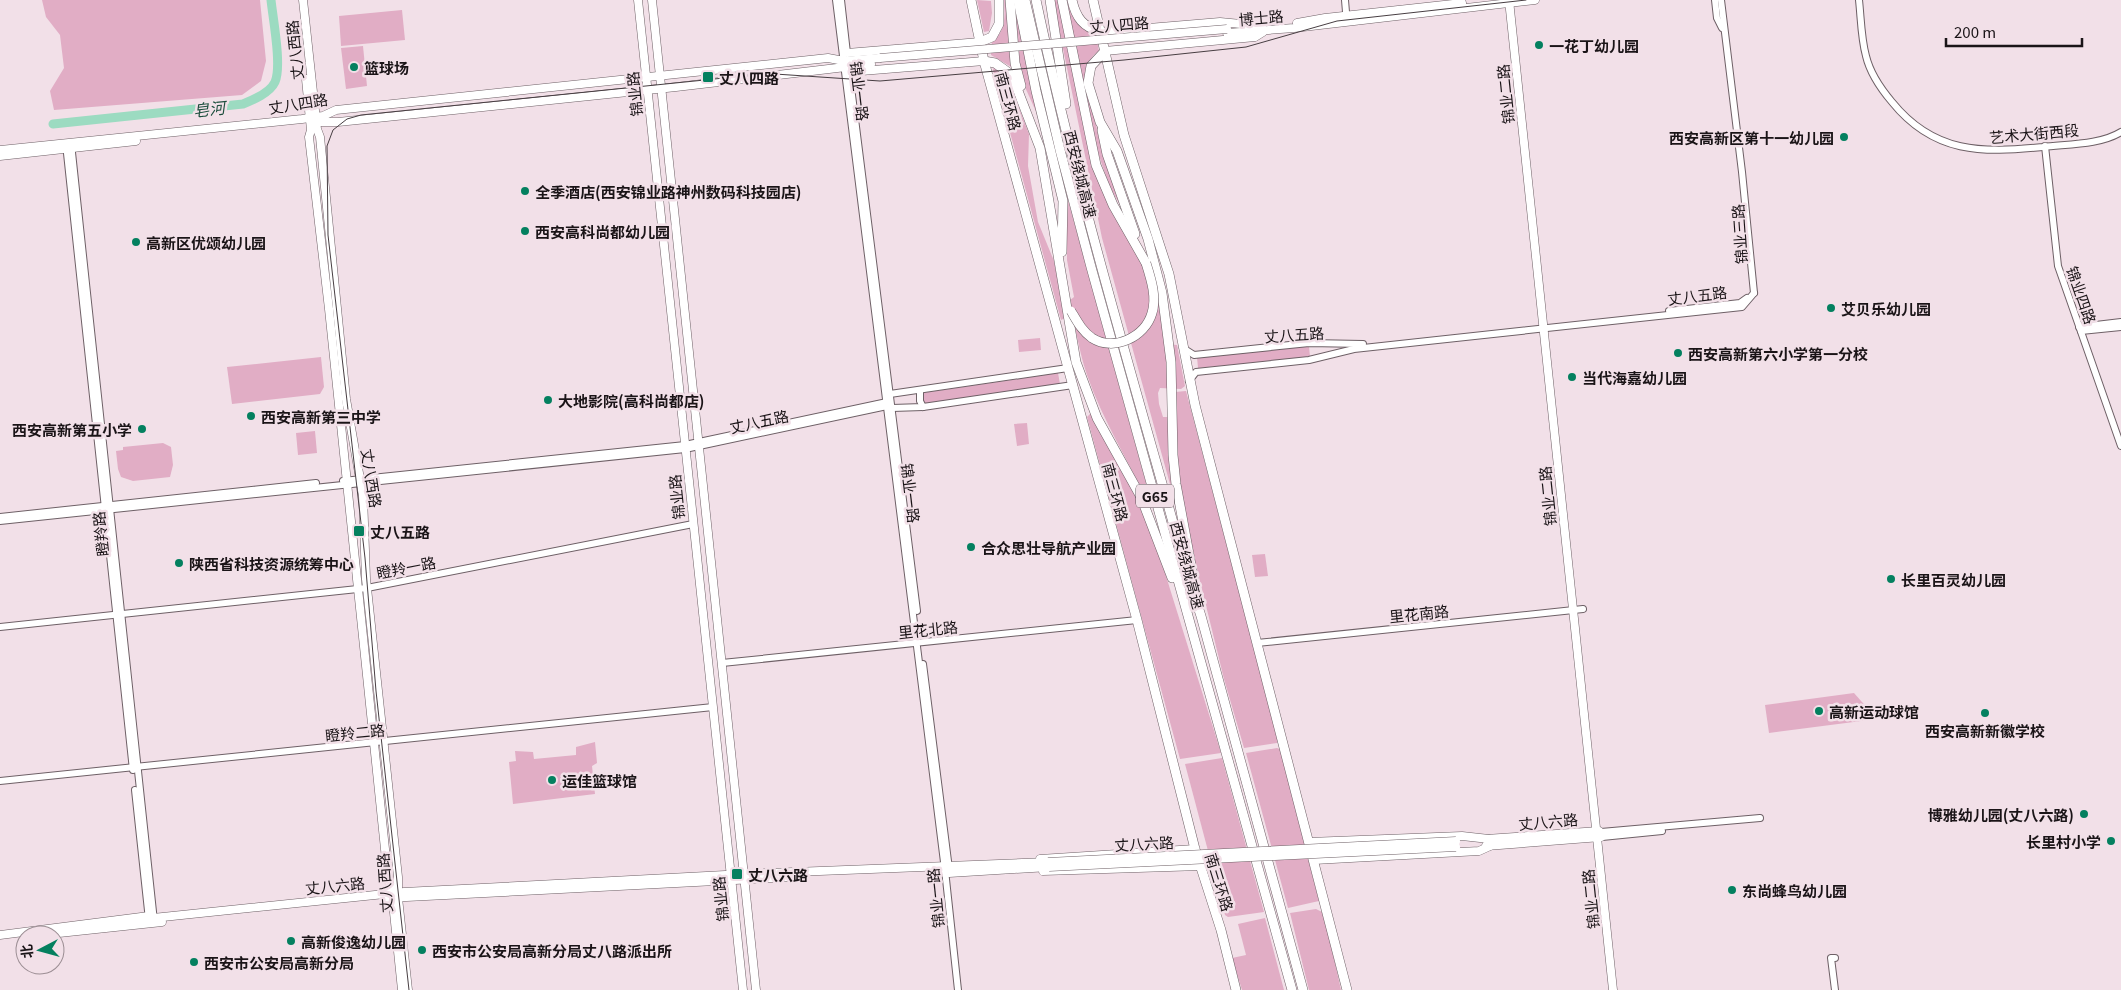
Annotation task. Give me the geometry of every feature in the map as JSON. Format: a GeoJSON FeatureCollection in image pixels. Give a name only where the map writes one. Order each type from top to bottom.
{"type":"FeatureCollection","features":[{"type":"Feature","properties":{"kind":"highway","name":"南三环路"},"geometry":{"type":"LineString","coordinates":[[971,0],[984,61],[1137,620],[1200,866],[1221,930],[1236,990]]}},
{"type":"Feature","properties":{"kind":"highway"},"geometry":{"type":"LineString","coordinates":[[980,42],[992,37],[999,24],[999,0]]}},
{"type":"Feature","properties":{"kind":"highway"},"geometry":{"type":"LineString","coordinates":[[1010,0],[1015,62],[1040,148],[1076,362],[1097,418],[1141,497],[1189,620]]}},
{"type":"Feature","properties":{"kind":"highway"},"geometry":{"type":"LineString","coordinates":[[1018,0],[1036,91],[1062,201],[1062,248],[1068,309],[1079,326],[1094,339],[1111,343],[1120,342],[1136,336],[1142,330],[1152,313],[1153,289],[1148,260],[1113,205],[1096,165],[1062,0]]}},
{"type":"Feature","properties":{"kind":"highway","name":"西安绕城高速"},"geometry":{"type":"LineString","coordinates":[[1025,0],[1060,150],[1292,990]]}},
{"type":"Feature","properties":{"kind":"highway","name":"西安绕城高速"},"geometry":{"type":"LineString","coordinates":[[1036,0],[1075,166],[1303,990]]}},
{"type":"Feature","properties":{"kind":"highway"},"geometry":{"type":"LineString","coordinates":[[1050,0],[1075,166]]}},
{"type":"Feature","properties":{"kind":"highway"},"geometry":{"type":"LineString","coordinates":[[1072,0],[1078,18],[1084,25],[1101,32]]}},
{"type":"Feature","properties":{"kind":"highway"},"geometry":{"type":"LineString","coordinates":[[1094,0],[1124,134],[1169,274],[1189,381],[1347,990]]}},
{"type":"Feature","properties":{"kind":"highway"},"geometry":{"type":"LineString","coordinates":[[1105,51],[1091,66],[1088,74],[1090,91],[1100,122],[1107,154],[1166,312],[1171,362],[1173,455],[1176,484],[1201,616]]}},
{"type":"Feature","properties":{"kind":"highway"},"geometry":{"type":"LineString","coordinates":[[984,61],[995,63],[1003,68],[1012,78],[1040,148]]}},
{"type":"Feature","properties":{"kind":"highway"},"geometry":{"type":"LineString","coordinates":[[1061,274],[1067,297]]}},
{"type":"Feature","properties":{"kind":"main road","name":"丈八西路"},"geometry":{"type":"LineString","coordinates":[[298,0],[313,119],[320,137],[346,399],[360,481],[366,535],[367,588],[383,741],[402,990]]}},
{"type":"Feature","properties":{"kind":"main road","name":"丈八西路"},"geometry":{"type":"LineString","coordinates":[[303,0],[313,119],[309,137],[318,199],[388,878],[395,895],[408,990]]}},
{"type":"Feature","properties":{"kind":"main road","name":"锦业路"},"geometry":{"type":"LineString","coordinates":[[638,0],[743,990]]}},
{"type":"Feature","properties":{"kind":"main road","name":"锦业路"},"geometry":{"type":"LineString","coordinates":[[652,0],[756,990]]}},
{"type":"Feature","properties":{"kind":"main road","name":"博士路"},"geometry":{"type":"LineString","coordinates":[[1264,28],[1491,0]]}},
{"type":"Feature","properties":{"kind":"main road","name":"博士路"},"geometry":{"type":"LineString","coordinates":[[1227,31],[1535,0]]}},
{"type":"Feature","properties":{"kind":"main road","name":"锦业二路"},"geometry":{"type":"LineString","coordinates":[[1511,1],[1545,326],[1578,609],[1613,990]]}},
{"type":"Feature","properties":{"kind":"main road"},"geometry":{"type":"LineString","coordinates":[[1101,32],[1220,22],[1264,28]]}},
{"type":"Feature","properties":{"kind":"main road"},"geometry":{"type":"LineString","coordinates":[[1105,51],[1256,37],[1264,28]]}},
{"type":"Feature","properties":{"kind":"main road","name":"丈八四路"},"geometry":{"type":"LineString","coordinates":[[313,119],[338,122],[661,88],[847,63],[1227,31]]}},
{"type":"Feature","properties":{"kind":"main road"},"geometry":{"type":"LineString","coordinates":[[847,63],[980,42]]}},
{"type":"Feature","properties":{"kind":"main road","name":"丈八四路"},"geometry":{"type":"LineString","coordinates":[[0,150],[69,145],[313,119],[345,109],[828,58],[847,63]]}},
{"type":"Feature","properties":{"kind":"main road"},"geometry":{"type":"LineString","coordinates":[[847,63],[984,61]]}},
{"type":"Feature","properties":{"kind":"main road","name":"丈八四路"},"geometry":{"type":"LineString","coordinates":[[0,156],[69,145]]}},
{"type":"Feature","properties":{"kind":"main road","name":"锦业二路"},"geometry":{"type":"LineString","coordinates":[[1599,834],[1618,990]]}},
{"type":"Feature","properties":{"kind":"main road","name":"丈八六路"},"geometry":{"type":"LineString","coordinates":[[0,934],[395,895],[745,877],[947,869],[1008,870],[1048,865],[1456,844],[1599,834]]}},
{"type":"Feature","properties":{"kind":"main road"},"geometry":{"type":"LineString","coordinates":[[1309,842],[1462,836],[1490,842]]}},
{"type":"Feature","properties":{"kind":"main road"},"geometry":{"type":"LineString","coordinates":[[1314,860],[1479,851],[1490,842]]}},
{"type":"Feature","properties":{"kind":"main road"},"geometry":{"type":"LineString","coordinates":[[1017,862],[1049,857],[1196,849]]}},
{"type":"Feature","properties":{"kind":"main road","name":"丈八六路"},"geometry":{"type":"LineString","coordinates":[[947,869],[1017,862],[1048,865]]}},
{"type":"Feature","properties":{"kind":"main road"},"geometry":{"type":"LineString","coordinates":[[1008,870],[1048,872],[1200,866]]}},
{"type":"Feature","properties":{"kind":"main road","name":"丈八六路"},"geometry":{"type":"LineString","coordinates":[[65,932],[151,920]]}},
{"type":"Feature","properties":{"kind":"main road"},"geometry":{"type":"LineString","coordinates":[[0,940],[15,938]]}},
{"type":"Feature","properties":{"kind":"street","name":"锦业一路"},"geometry":{"type":"LineString","coordinates":[[836,0],[847,63],[890,394]]}},
{"type":"Feature","properties":{"kind":"street","name":"锦业一路"},"geometry":{"type":"LineString","coordinates":[[841,0],[847,63],[962,990]]}},
{"type":"Feature","properties":{"kind":"street"},"geometry":{"type":"LineString","coordinates":[[1345,0],[1346,12]]}},
{"type":"Feature","properties":{"kind":"street"},"geometry":{"type":"LineString","coordinates":[[1715,0],[1718,18],[1725,37]]}},
{"type":"Feature","properties":{"kind":"street","name":"锦业三路"},"geometry":{"type":"LineString","coordinates":[[1721,0],[1742,172],[1754,293]]}},
{"type":"Feature","properties":{"kind":"street","name":"锦业三路"},"geometry":{"type":"LineString","coordinates":[[1725,0],[1755,256],[1754,293]]}},
{"type":"Feature","properties":{"kind":"street","name":"艺术大街西段"},"geometry":{"type":"LineString","coordinates":[[1859,0],[1868,63],[1880,88],[1898,110],[1915,125],[1938,139],[1970,149],[2001,151],[2091,141],[2121,132]]}},
{"type":"Feature","properties":{"kind":"street","name":"瞪羚路"},"geometry":{"type":"LineString","coordinates":[[69,145],[151,920]]}},
{"type":"Feature","properties":{"kind":"street","name":"锦业四路"},"geometry":{"type":"LineString","coordinates":[[2045,146],[2056,258],[2121,446]]}},
{"type":"Feature","properties":{"kind":"street","name":"丈八五路"},"geometry":{"type":"LineString","coordinates":[[1183,348],[1194,355],[1309,343],[1357,344],[1545,326],[1742,307],[1754,293]]}},
{"type":"Feature","properties":{"kind":"street"},"geometry":{"type":"LineString","coordinates":[[2080,329],[2121,322]]}},
{"type":"Feature","properties":{"kind":"street","name":"丈八五路"},"geometry":{"type":"LineString","coordinates":[[1189,381],[1196,372],[1310,360],[1354,349],[1545,326]]}},
{"type":"Feature","properties":{"kind":"street"},"geometry":{"type":"LineString","coordinates":[[2080,329],[2121,327]]}},
{"type":"Feature","properties":{"kind":"street"},"geometry":{"type":"LineString","coordinates":[[889,405],[890,394],[1068,368]]}},
{"type":"Feature","properties":{"kind":"street","name":"丈八五路"},"geometry":{"type":"LineString","coordinates":[[0,521],[346,482],[685,447],[889,405],[923,407],[1073,385]]}},
{"type":"Feature","properties":{"kind":"street"},"geometry":{"type":"LineString","coordinates":[[920,390],[920,401],[923,407]]}},
{"type":"Feature","properties":{"kind":"street","name":"丈八五路"},"geometry":{"type":"LineString","coordinates":[[0,517],[107,508]]}},
{"type":"Feature","properties":{"kind":"street","name":"瞪羚一路"},"geometry":{"type":"LineString","coordinates":[[0,627],[367,588],[693,524]]}},
{"type":"Feature","properties":{"kind":"street","name":"里花南路"},"geometry":{"type":"LineString","coordinates":[[1257,643],[1578,609]]}},
{"type":"Feature","properties":{"kind":"street","name":"里花北路"},"geometry":{"type":"LineString","coordinates":[[722,663],[1137,620]]}},
{"type":"Feature","properties":{"kind":"street","name":"瞪羚二路"},"geometry":{"type":"LineString","coordinates":[[0,781],[713,707]]}},
{"type":"Feature","properties":{"kind":"street","name":"丈八六路"},"geometry":{"type":"LineString","coordinates":[[1599,834],[1760,818]]}},
{"type":"Feature","properties":{"kind":"street","name":"锦业一路"},"geometry":{"type":"LineString","coordinates":[[947,869],[958,990]]}},
{"type":"Feature","properties":{"kind":"street"},"geometry":{"type":"LineString","coordinates":[[1835,990],[1831,958],[1835,958],[1839,990]]}},
{"type":"Feature","properties":{"kind":"shaded area"},"geometry":{"type":"Polygon","coordinates":[[[42,0],[260,0],[266,61],[261,81],[242,95],[54,110],[50,91],[64,68],[60,35],[46,17],[42,0]]]}},
{"type":"Feature","properties":{"kind":"shaded area"},"geometry":{"type":"Polygon","coordinates":[[[977,0],[991,1],[992,13],[989,31],[984,32],[977,0]]]}},
{"type":"Feature","properties":{"kind":"shaded area"},"geometry":{"type":"Polygon","coordinates":[[[1004,0],[1007,0],[1013,68],[991,55],[992,42],[997,38],[1004,23],[1004,0]]]}},
{"type":"Feature","properties":{"kind":"shaded area"},"geometry":{"type":"Polygon","coordinates":[[[1053,0],[1058,0],[1095,166],[1154,270],[1167,344],[1177,345],[1185,386],[1181,389],[1160,388],[1158,393],[1163,417],[1170,417],[1173,495],[1102,238],[1053,0]]]}},
{"type":"Feature","properties":{"kind":"shaded area"},"geometry":{"type":"Polygon","coordinates":[[[1066,0],[1068,0],[1071,12],[1077,22],[1096,35],[1099,51],[1087,65],[1085,80],[1102,148],[1122,209],[1109,185],[1098,153],[1066,0]]]}},
{"type":"Feature","properties":{"kind":"shaded area"},"geometry":{"type":"Polygon","coordinates":[[[1014,5],[1038,116],[1024,85],[1018,64],[1014,5]]]}},
{"type":"Feature","properties":{"kind":"shaded area"},"geometry":{"type":"Polygon","coordinates":[[[402,10],[405,40],[341,46],[339,16],[402,10]]]}},
{"type":"Feature","properties":{"kind":"shaded area","name":"篮球场"},"geometry":{"type":"Polygon","coordinates":[[[363,46],[367,86],[346,89],[341,48],[363,46]]]}},
{"type":"Feature","properties":{"kind":"shaded area"},"geometry":{"type":"Polygon","coordinates":[[[994,67],[1006,76],[1029,134],[1028,166],[1038,222],[1054,261],[1065,318],[1061,320],[993,70],[994,67]]]}},
{"type":"Feature","properties":{"kind":"shaded area"},"geometry":{"type":"Polygon","coordinates":[[[1063,182],[1152,508],[1093,392],[1082,357],[1069,301],[1074,297],[1067,260],[1067,208],[1063,182]]]}},
{"type":"Feature","properties":{"kind":"shaded area"},"geometry":{"type":"Polygon","coordinates":[[[1040,338],[1041,350],[1019,352],[1018,340],[1040,338]]]}},
{"type":"Feature","properties":{"kind":"shaded area"},"geometry":{"type":"Polygon","coordinates":[[[1309,346],[1310,357],[1198,368],[1197,357],[1309,346]]]}},
{"type":"Feature","properties":{"kind":"shaded area"},"geometry":{"type":"Polygon","coordinates":[[[321,357],[324,387],[320,394],[232,404],[227,367],[321,357]]]}},
{"type":"Feature","properties":{"kind":"shaded area"},"geometry":{"type":"Polygon","coordinates":[[[1058,373],[1060,384],[924,404],[922,393],[1058,373]]]}},
{"type":"Feature","properties":{"kind":"shaded area"},"geometry":{"type":"Polygon","coordinates":[[[1186,391],[1278,740],[1277,743],[1244,748],[1224,679],[1184,516],[1178,474],[1175,392],[1186,391]]]}},
{"type":"Feature","properties":{"kind":"shaded area"},"geometry":{"type":"Polygon","coordinates":[[[1091,413],[1123,468],[1152,531],[1221,753],[1180,759],[1087,417],[1091,413]]]}},
{"type":"Feature","properties":{"kind":"shaded area"},"geometry":{"type":"Polygon","coordinates":[[[1027,423],[1029,444],[1017,446],[1014,424],[1027,423]]]}},
{"type":"Feature","properties":{"kind":"shaded area"},"geometry":{"type":"Polygon","coordinates":[[[315,431],[317,453],[298,455],[296,433],[315,431]]]}},
{"type":"Feature","properties":{"kind":"shaded area"},"geometry":{"type":"Polygon","coordinates":[[[163,443],[171,447],[173,465],[170,477],[133,481],[121,477],[116,451],[123,450],[123,447],[163,443]]]}},
{"type":"Feature","properties":{"kind":"shaded area"},"geometry":{"type":"Polygon","coordinates":[[[1265,554],[1268,576],[1255,577],[1252,555],[1265,554]]]}},
{"type":"Feature","properties":{"kind":"shaded area","name":"高新运动球馆"},"geometry":{"type":"Polygon","coordinates":[[[1854,693],[1877,719],[1769,733],[1765,705],[1854,693]]]}},
{"type":"Feature","properties":{"kind":"shaded area","name":"运佳篮球馆"},"geometry":{"type":"Polygon","coordinates":[[[595,742],[597,763],[592,766],[595,794],[513,804],[509,762],[516,761],[515,751],[533,752],[534,759],[576,755],[576,747],[595,742]]]}},
{"type":"Feature","properties":{"kind":"shaded area"},"geometry":{"type":"Polygon","coordinates":[[[1280,749],[1319,901],[1288,908],[1246,753],[1280,749]]]}},
{"type":"Feature","properties":{"kind":"shaded area"},"geometry":{"type":"Polygon","coordinates":[[[1222,758],[1264,912],[1228,917],[1225,915],[1185,764],[1222,758]]]}},
{"type":"Feature","properties":{"kind":"shaded area"},"geometry":{"type":"Polygon","coordinates":[[[1316,909],[1324,913],[1341,990],[1309,990],[1290,913],[1316,909]]]}},
{"type":"Feature","properties":{"kind":"shaded area"},"geometry":{"type":"Polygon","coordinates":[[[1265,918],[1284,990],[1242,990],[1232,958],[1246,955],[1238,924],[1265,918]]]}},
{"type":"Feature","properties":{"kind":"waterway","name":"皂河"},"geometry":{"type":"LineString","coordinates":[[53,124],[243,104],[261,96],[273,86],[277,75],[278,65],[271,0]]}},
{"type":"Feature","properties":{"kind":"tram line"},"geometry":{"type":"LineString","coordinates":[[409,990],[376,691],[365,558],[328,235],[327,146],[333,130],[347,119],[361,115],[734,77],[775,74],[880,81],[1124,60],[1246,47],[1337,21],[1526,0]]}},
{"type":"Feature","properties":{"kind":"place","name":"一花丁幼儿园"},"geometry":{"type":"Point","coordinates":[1539,45]}},
{"type":"Feature","properties":{"kind":"place","name":"篮球场"},"geometry":{"type":"Point","coordinates":[354,67]}},
{"type":"Feature","properties":{"kind":"place","name":"丈八四路"},"geometry":{"type":"Point","coordinates":[708,77]}},
{"type":"Feature","properties":{"kind":"place","name":"西安高新区第十一幼儿园"},"geometry":{"type":"Point","coordinates":[1844,137]}},
{"type":"Feature","properties":{"kind":"place","name":"全季酒店(西安锦业路神州数码科技园店)"},"geometry":{"type":"Point","coordinates":[525,191]}},
{"type":"Feature","properties":{"kind":"place","name":"西安高科尚都幼儿园"},"geometry":{"type":"Point","coordinates":[525,231]}},
{"type":"Feature","properties":{"kind":"place","name":"高新区优颂幼儿园"},"geometry":{"type":"Point","coordinates":[136,242]}},
{"type":"Feature","properties":{"kind":"place","name":"艾贝乐幼儿园"},"geometry":{"type":"Point","coordinates":[1831,308]}},
{"type":"Feature","properties":{"kind":"place","name":"西安高新第六小学第一分校"},"geometry":{"type":"Point","coordinates":[1678,353]}},
{"type":"Feature","properties":{"kind":"place","name":"当代海嘉幼儿园"},"geometry":{"type":"Point","coordinates":[1572,377]}},
{"type":"Feature","properties":{"kind":"place","name":"大地影院(高科尚都店)"},"geometry":{"type":"Point","coordinates":[548,400]}},
{"type":"Feature","properties":{"kind":"place","name":"西安高新第三中学"},"geometry":{"type":"Point","coordinates":[251,416]}},
{"type":"Feature","properties":{"kind":"place","name":"西安高新第五小学"},"geometry":{"type":"Point","coordinates":[142,429]}},
{"type":"Feature","properties":{"kind":"place","name":"丈八五路"},"geometry":{"type":"Point","coordinates":[359,531]}},
{"type":"Feature","properties":{"kind":"place","name":"合众思壮导航产业园"},"geometry":{"type":"Point","coordinates":[971,547]}},
{"type":"Feature","properties":{"kind":"place","name":"陕西省科技资源统筹中心"},"geometry":{"type":"Point","coordinates":[179,563]}},
{"type":"Feature","properties":{"kind":"place","name":"长里百灵幼儿园"},"geometry":{"type":"Point","coordinates":[1891,579]}},
{"type":"Feature","properties":{"kind":"place","name":"高新运动球馆"},"geometry":{"type":"Point","coordinates":[1819,711]}},
{"type":"Feature","properties":{"kind":"place","name":"西安高新新徽学校"},"geometry":{"type":"Point","coordinates":[1985,713]}},
{"type":"Feature","properties":{"kind":"place","name":"运佳篮球馆"},"geometry":{"type":"Point","coordinates":[552,780]}},
{"type":"Feature","properties":{"kind":"place","name":"博雅幼儿园(丈八六路)"},"geometry":{"type":"Point","coordinates":[2084,814]}},
{"type":"Feature","properties":{"kind":"place","name":"长里村小学"},"geometry":{"type":"Point","coordinates":[2111,841]}},
{"type":"Feature","properties":{"kind":"place","name":"丈八六路"},"geometry":{"type":"Point","coordinates":[737,874]}},
{"type":"Feature","properties":{"kind":"place","name":"东尚蜂鸟幼儿园"},"geometry":{"type":"Point","coordinates":[1732,890]}},
{"type":"Feature","properties":{"kind":"place","name":"高新俊逸幼儿园"},"geometry":{"type":"Point","coordinates":[291,941]}},
{"type":"Feature","properties":{"kind":"place","name":"西安市公安局高新分局丈八路派出所"},"geometry":{"type":"Point","coordinates":[422,950]}},
{"type":"Feature","properties":{"kind":"place","name":"西安市公安局高新分局"},"geometry":{"type":"Point","coordinates":[194,962]}}]}
